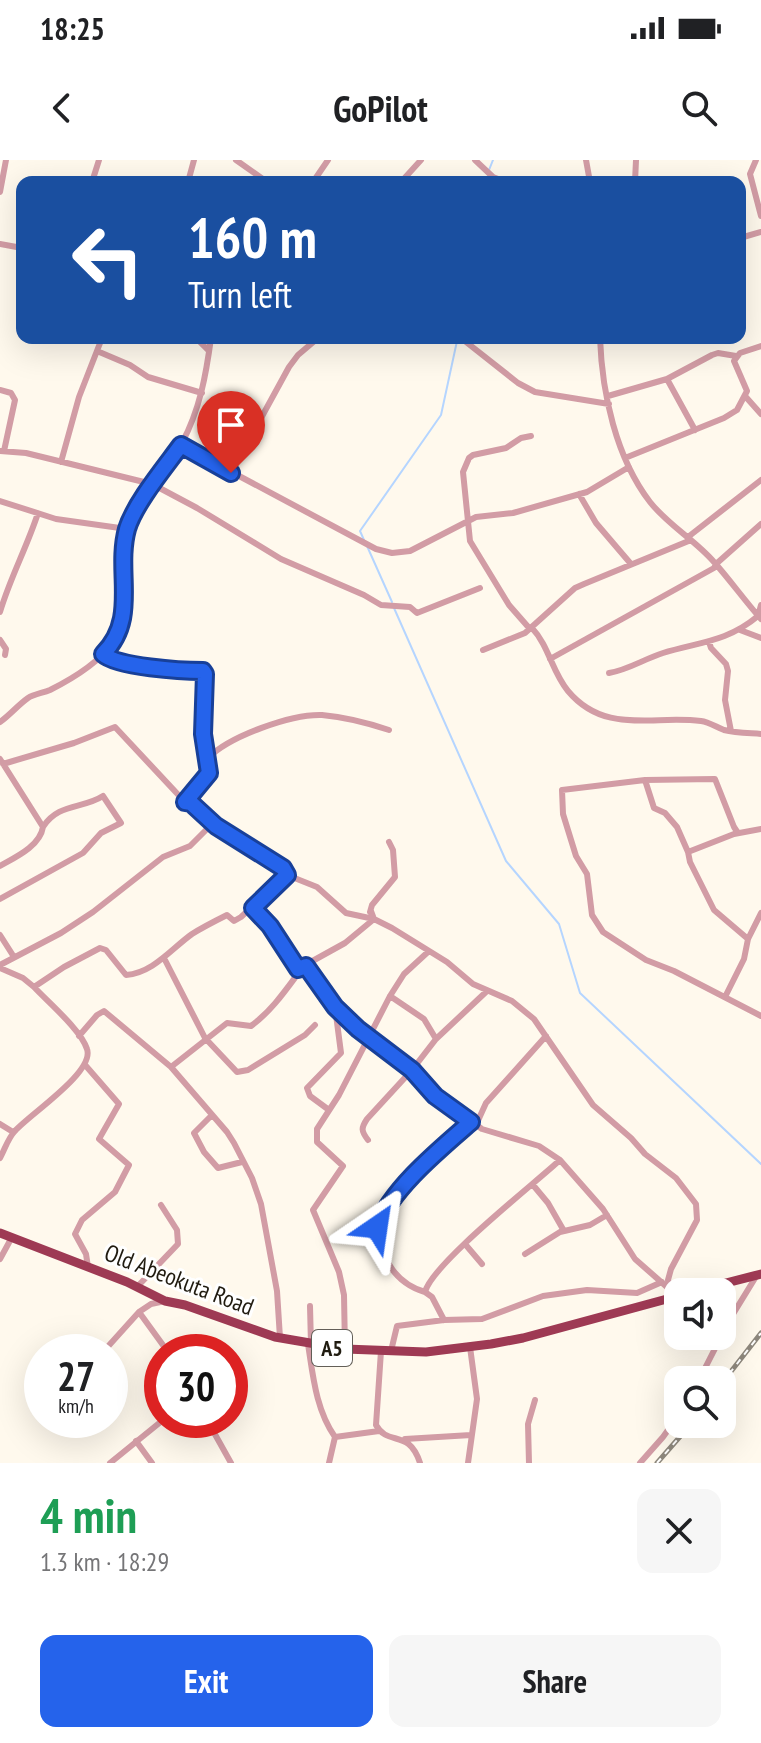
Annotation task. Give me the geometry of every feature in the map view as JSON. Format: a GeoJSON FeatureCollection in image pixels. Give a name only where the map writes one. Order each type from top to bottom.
{"type":"FeatureCollection","features":[{"type":"Feature","properties":{"kind":"highway","name":"Old Abeokuta Road"},"geometry":{"type":"LineString","coordinates":[[0,1233],[165,1301],[280,1338],[345,1349],[426,1352],[470,1347],[523,1338],[664,1296]]}},
{"type":"Feature","properties":{"kind":"highway"},"geometry":{"type":"LineString","coordinates":[[736,1280],[759,1274]]}},
{"type":"Feature","properties":{"kind":"street"},"geometry":{"type":"LineString","coordinates":[[0,192],[6,160]]}},
{"type":"Feature","properties":{"kind":"street"},"geometry":{"type":"LineString","coordinates":[[236,160],[259,176]]}},
{"type":"Feature","properties":{"kind":"street"},"geometry":{"type":"LineString","coordinates":[[406,176],[421,160]]}},
{"type":"Feature","properties":{"kind":"street"},"geometry":{"type":"LineString","coordinates":[[475,160],[492,176]]}},
{"type":"Feature","properties":{"kind":"street"},"geometry":{"type":"LineString","coordinates":[[756,160],[750,174],[761,216]]}},
{"type":"Feature","properties":{"kind":"street"},"geometry":{"type":"LineString","coordinates":[[61,462],[79,397],[100,344]]}},
{"type":"Feature","properties":{"kind":"street"},"geometry":{"type":"LineString","coordinates":[[202,344],[209,351]]}},
{"type":"Feature","properties":{"kind":"street"},"geometry":{"type":"LineString","coordinates":[[0,722],[29,698],[65,682],[103,654],[118,637],[123,619],[127,529],[152,484],[191,427],[202,393],[210,344]]}},
{"type":"Feature","properties":{"kind":"street"},"geometry":{"type":"LineString","coordinates":[[231,473],[283,376],[298,355],[311,344]]}},
{"type":"Feature","properties":{"kind":"street"},"geometry":{"type":"LineString","coordinates":[[469,344],[518,383],[535,392],[608,400],[667,379],[712,355],[736,356],[761,346]]}},
{"type":"Feature","properties":{"kind":"street"},"geometry":{"type":"LineString","coordinates":[[601,344],[608,400],[629,467],[651,504],[716,564],[760,618]]}},
{"type":"Feature","properties":{"kind":"street"},"geometry":{"type":"LineString","coordinates":[[97,351],[130,365],[148,377],[202,393]]}},
{"type":"Feature","properties":{"kind":"street"},"geometry":{"type":"LineString","coordinates":[[625,458],[737,410],[745,396],[746,384],[736,368],[736,356]]}},
{"type":"Feature","properties":{"kind":"street"},"geometry":{"type":"LineString","coordinates":[[667,379],[695,430]]}},
{"type":"Feature","properties":{"kind":"street"},"geometry":{"type":"LineString","coordinates":[[0,390],[11,393],[15,400],[2,451],[26,453],[152,484],[281,559],[381,605],[410,607],[417,613],[480,588]]}},
{"type":"Feature","properties":{"kind":"street"},"geometry":{"type":"LineString","coordinates":[[745,396],[761,414]]}},
{"type":"Feature","properties":{"kind":"street"},"geometry":{"type":"LineString","coordinates":[[531,436],[521,438],[506,448],[492,449],[469,458],[463,472],[470,541],[509,605],[542,638],[569,693],[598,716],[638,721],[702,721],[731,731],[761,734]]}},
{"type":"Feature","properties":{"kind":"street"},"geometry":{"type":"LineString","coordinates":[[181,445],[376,549],[392,553],[410,551],[467,520],[513,513],[579,494],[629,467]]}},
{"type":"Feature","properties":{"kind":"street"},"geometry":{"type":"LineString","coordinates":[[483,650],[531,628],[575,588],[690,538],[761,480]]}},
{"type":"Feature","properties":{"kind":"street"},"geometry":{"type":"LineString","coordinates":[[579,494],[596,523],[631,564]]}},
{"type":"Feature","properties":{"kind":"street"},"geometry":{"type":"LineString","coordinates":[[0,501],[56,519],[127,529]]}},
{"type":"Feature","properties":{"kind":"street"},"geometry":{"type":"LineString","coordinates":[[0,612],[38,513]]}},
{"type":"Feature","properties":{"kind":"street"},"geometry":{"type":"LineString","coordinates":[[550,659],[714,568],[761,524]]}},
{"type":"Feature","properties":{"kind":"street"},"geometry":{"type":"LineString","coordinates":[[760,618],[761,605]]}},
{"type":"Feature","properties":{"kind":"street"},"geometry":{"type":"LineString","coordinates":[[609,673],[660,654],[709,642],[760,618]]}},
{"type":"Feature","properties":{"kind":"street"},"geometry":{"type":"LineString","coordinates":[[740,630],[761,638]]}},
{"type":"Feature","properties":{"kind":"street"},"geometry":{"type":"LineString","coordinates":[[0,640],[6,649],[5,655]]}},
{"type":"Feature","properties":{"kind":"street"},"geometry":{"type":"LineString","coordinates":[[709,642],[728,671],[725,700],[731,731]]}},
{"type":"Feature","properties":{"kind":"street"},"geometry":{"type":"LineString","coordinates":[[103,654],[115,663],[142,664],[180,672],[203,671],[206,708],[203,734],[208,777],[185,802]]}},
{"type":"Feature","properties":{"kind":"street"},"geometry":{"type":"LineString","coordinates":[[208,758],[249,732],[317,715],[389,730]]}},
{"type":"Feature","properties":{"kind":"street"},"geometry":{"type":"LineString","coordinates":[[43,827],[1,762],[74,743],[115,727],[185,802],[191,803],[213,823],[279,864],[287,875],[317,887],[346,913],[374,919],[447,962],[473,984],[525,1010],[593,1105],[645,1154],[676,1178],[696,1204],[697,1220],[671,1269],[672,1278]]}},
{"type":"Feature","properties":{"kind":"street"},"geometry":{"type":"LineString","coordinates":[[738,833],[715,779],[645,780],[562,790],[563,814],[576,856],[587,874],[592,915],[603,932],[627,950],[761,1016]]}},
{"type":"Feature","properties":{"kind":"street"},"geometry":{"type":"LineString","coordinates":[[645,780],[654,808],[665,813],[677,827],[714,910],[748,939]]}},
{"type":"Feature","properties":{"kind":"street"},"geometry":{"type":"LineString","coordinates":[[0,866],[34,844],[51,817],[64,808],[89,804],[103,796],[121,823],[101,833],[83,853],[0,899]]}},
{"type":"Feature","properties":{"kind":"street"},"geometry":{"type":"LineString","coordinates":[[0,1158],[13,1132],[86,1066],[88,1050],[34,987],[0,966],[93,912],[163,857],[190,846],[213,823]]}},
{"type":"Feature","properties":{"kind":"street"},"geometry":{"type":"LineString","coordinates":[[688,852],[738,833],[761,829]]}},
{"type":"Feature","properties":{"kind":"street"},"geometry":{"type":"LineString","coordinates":[[365,919],[372,905],[395,877],[393,850],[389,842]]}},
{"type":"Feature","properties":{"kind":"street"},"geometry":{"type":"LineString","coordinates":[[34,987],[100,948],[106,950],[126,975],[138,972],[164,958],[205,926],[227,915],[234,921],[253,908],[287,875]]}},
{"type":"Feature","properties":{"kind":"street"},"geometry":{"type":"LineString","coordinates":[[253,908],[335,1007],[412,1070],[435,1096],[473,1124],[494,1134],[539,1146],[560,1160],[607,1215],[635,1259],[662,1282],[637,1293],[613,1290],[568,1292],[523,1303],[489,1317],[397,1326],[386,1351],[376,1421],[379,1431]]}},
{"type":"Feature","properties":{"kind":"street"},"geometry":{"type":"LineString","coordinates":[[371,911],[374,919]]}},
{"type":"Feature","properties":{"kind":"street"},"geometry":{"type":"LineString","coordinates":[[725,997],[744,959],[748,939],[761,913]]}},
{"type":"Feature","properties":{"kind":"street"},"geometry":{"type":"LineString","coordinates":[[171,1067],[227,1023],[251,1026],[261,1019],[302,967],[345,943],[374,919]]}},
{"type":"Feature","properties":{"kind":"street"},"geometry":{"type":"LineString","coordinates":[[0,935],[14,957]]}},
{"type":"Feature","properties":{"kind":"street"},"geometry":{"type":"LineString","coordinates":[[345,1349],[344,1295],[339,1272],[313,1210],[342,1165],[317,1142],[316,1132],[390,996],[404,974],[429,951]]}},
{"type":"Feature","properties":{"kind":"street"},"geometry":{"type":"LineString","coordinates":[[164,958],[205,1038],[230,1068],[241,1072],[305,1035],[315,1025]]}},
{"type":"Feature","properties":{"kind":"street"},"geometry":{"type":"LineString","coordinates":[[368,1140],[362,1133],[364,1124],[436,1039],[487,991]]}},
{"type":"Feature","properties":{"kind":"street"},"geometry":{"type":"LineString","coordinates":[[390,996],[424,1019],[436,1039]]}},
{"type":"Feature","properties":{"kind":"street"},"geometry":{"type":"LineString","coordinates":[[329,1110],[310,1096],[307,1088],[341,1053],[335,1007]]}},
{"type":"Feature","properties":{"kind":"street"},"geometry":{"type":"LineString","coordinates":[[79,1036],[104,1011],[171,1067],[227,1132],[252,1178],[261,1204],[270,1246],[280,1338]]}},
{"type":"Feature","properties":{"kind":"street"},"geometry":{"type":"LineString","coordinates":[[444,1320],[432,1297],[413,1288],[389,1268],[377,1227],[380,1218],[398,1193],[473,1124],[486,1103],[546,1036]]}},
{"type":"Feature","properties":{"kind":"street"},"geometry":{"type":"LineString","coordinates":[[86,1066],[119,1104],[99,1139],[129,1165],[115,1192],[82,1220],[75,1234],[86,1254],[88,1267]]}},
{"type":"Feature","properties":{"kind":"street"},"geometry":{"type":"LineString","coordinates":[[211,1116],[194,1133],[204,1152],[218,1168],[242,1162]]}},
{"type":"Feature","properties":{"kind":"street"},"geometry":{"type":"LineString","coordinates":[[0,1124],[13,1132]]}},
{"type":"Feature","properties":{"kind":"street"},"geometry":{"type":"LineString","coordinates":[[425,1292],[431,1279],[465,1244],[560,1160]]}},
{"type":"Feature","properties":{"kind":"street"},"geometry":{"type":"LineString","coordinates":[[533,1185],[564,1231]]}},
{"type":"Feature","properties":{"kind":"street"},"geometry":{"type":"LineString","coordinates":[[137,1287],[178,1244],[177,1230],[161,1205]]}},
{"type":"Feature","properties":{"kind":"street"},"geometry":{"type":"LineString","coordinates":[[525,1254],[564,1231],[590,1225],[607,1215]]}},
{"type":"Feature","properties":{"kind":"street"},"geometry":{"type":"LineString","coordinates":[[0,1259],[12,1237]]}},
{"type":"Feature","properties":{"kind":"street"},"geometry":{"type":"LineString","coordinates":[[465,1244],[482,1264]]}},
{"type":"Feature","properties":{"kind":"street"},"geometry":{"type":"LineString","coordinates":[[706,1366],[730,1319],[759,1274]]}},
{"type":"Feature","properties":{"kind":"street"},"geometry":{"type":"LineString","coordinates":[[119,1334],[139,1312],[151,1304],[165,1301]]}},
{"type":"Feature","properties":{"kind":"street"},"geometry":{"type":"LineString","coordinates":[[310,1306],[310,1344],[317,1399],[335,1437],[329,1463]]}},
{"type":"Feature","properties":{"kind":"street"},"geometry":{"type":"LineString","coordinates":[[139,1312],[155,1334]]}},
{"type":"Feature","properties":{"kind":"street"},"geometry":{"type":"LineString","coordinates":[[468,1463],[477,1399],[470,1347]]}},
{"type":"Feature","properties":{"kind":"street"},"geometry":{"type":"LineString","coordinates":[[529,1463],[528,1424],[535,1400]]}},
{"type":"Feature","properties":{"kind":"street"},"geometry":{"type":"LineString","coordinates":[[335,1437],[379,1431],[405,1439],[471,1435]]}},
{"type":"Feature","properties":{"kind":"street"},"geometry":{"type":"LineString","coordinates":[[110,1463],[144,1435]]}},
{"type":"Feature","properties":{"kind":"street"},"geometry":{"type":"LineString","coordinates":[[640,1463],[664,1436]]}},
{"type":"Feature","properties":{"kind":"street"},"geometry":{"type":"LineString","coordinates":[[217,1438],[231,1463]]}},
{"type":"Feature","properties":{"kind":"street"},"geometry":{"type":"LineString","coordinates":[[405,1439],[414,1447],[420,1463]]}},
{"type":"Feature","properties":{"kind":"street"},"geometry":{"type":"LineString","coordinates":[[136,1441],[152,1463]]}},
{"type":"Feature","properties":{"kind":"waterway"},"geometry":{"type":"LineString","coordinates":[[489,170],[493,160]]}},
{"type":"Feature","properties":{"kind":"waterway"},"geometry":{"type":"LineString","coordinates":[[364,540],[360,531],[441,415],[456,344]]}},
{"type":"Feature","properties":{"kind":"waterway"},"geometry":{"type":"LineString","coordinates":[[367,546],[392,602]]}},
{"type":"Feature","properties":{"kind":"waterway"},"geometry":{"type":"LineString","coordinates":[[394,608],[506,861],[559,924],[580,993],[761,1164]]}},
{"type":"Feature","properties":{"kind":"railway"},"geometry":{"type":"LineString","coordinates":[[735,1366],[761,1333]]}},
{"type":"Feature","properties":{"kind":"railway"},"geometry":{"type":"LineString","coordinates":[[657,1463],[679,1438]]}},
{"type":"Feature","properties":{"kind":"route"},"geometry":{"type":"LineString","coordinates":[[231,473],[181,445],[152,484],[127,529],[123,619],[118,637],[103,654],[115,663],[142,664],[180,672],[203,671],[206,708],[203,734],[209,773],[185,802],[191,803],[216,826],[283,868],[287,875],[253,908],[270,926],[298,969],[306,966],[335,1007],[358,1029],[412,1070],[435,1096],[471,1122],[398,1193],[377,1227]]}}]}
